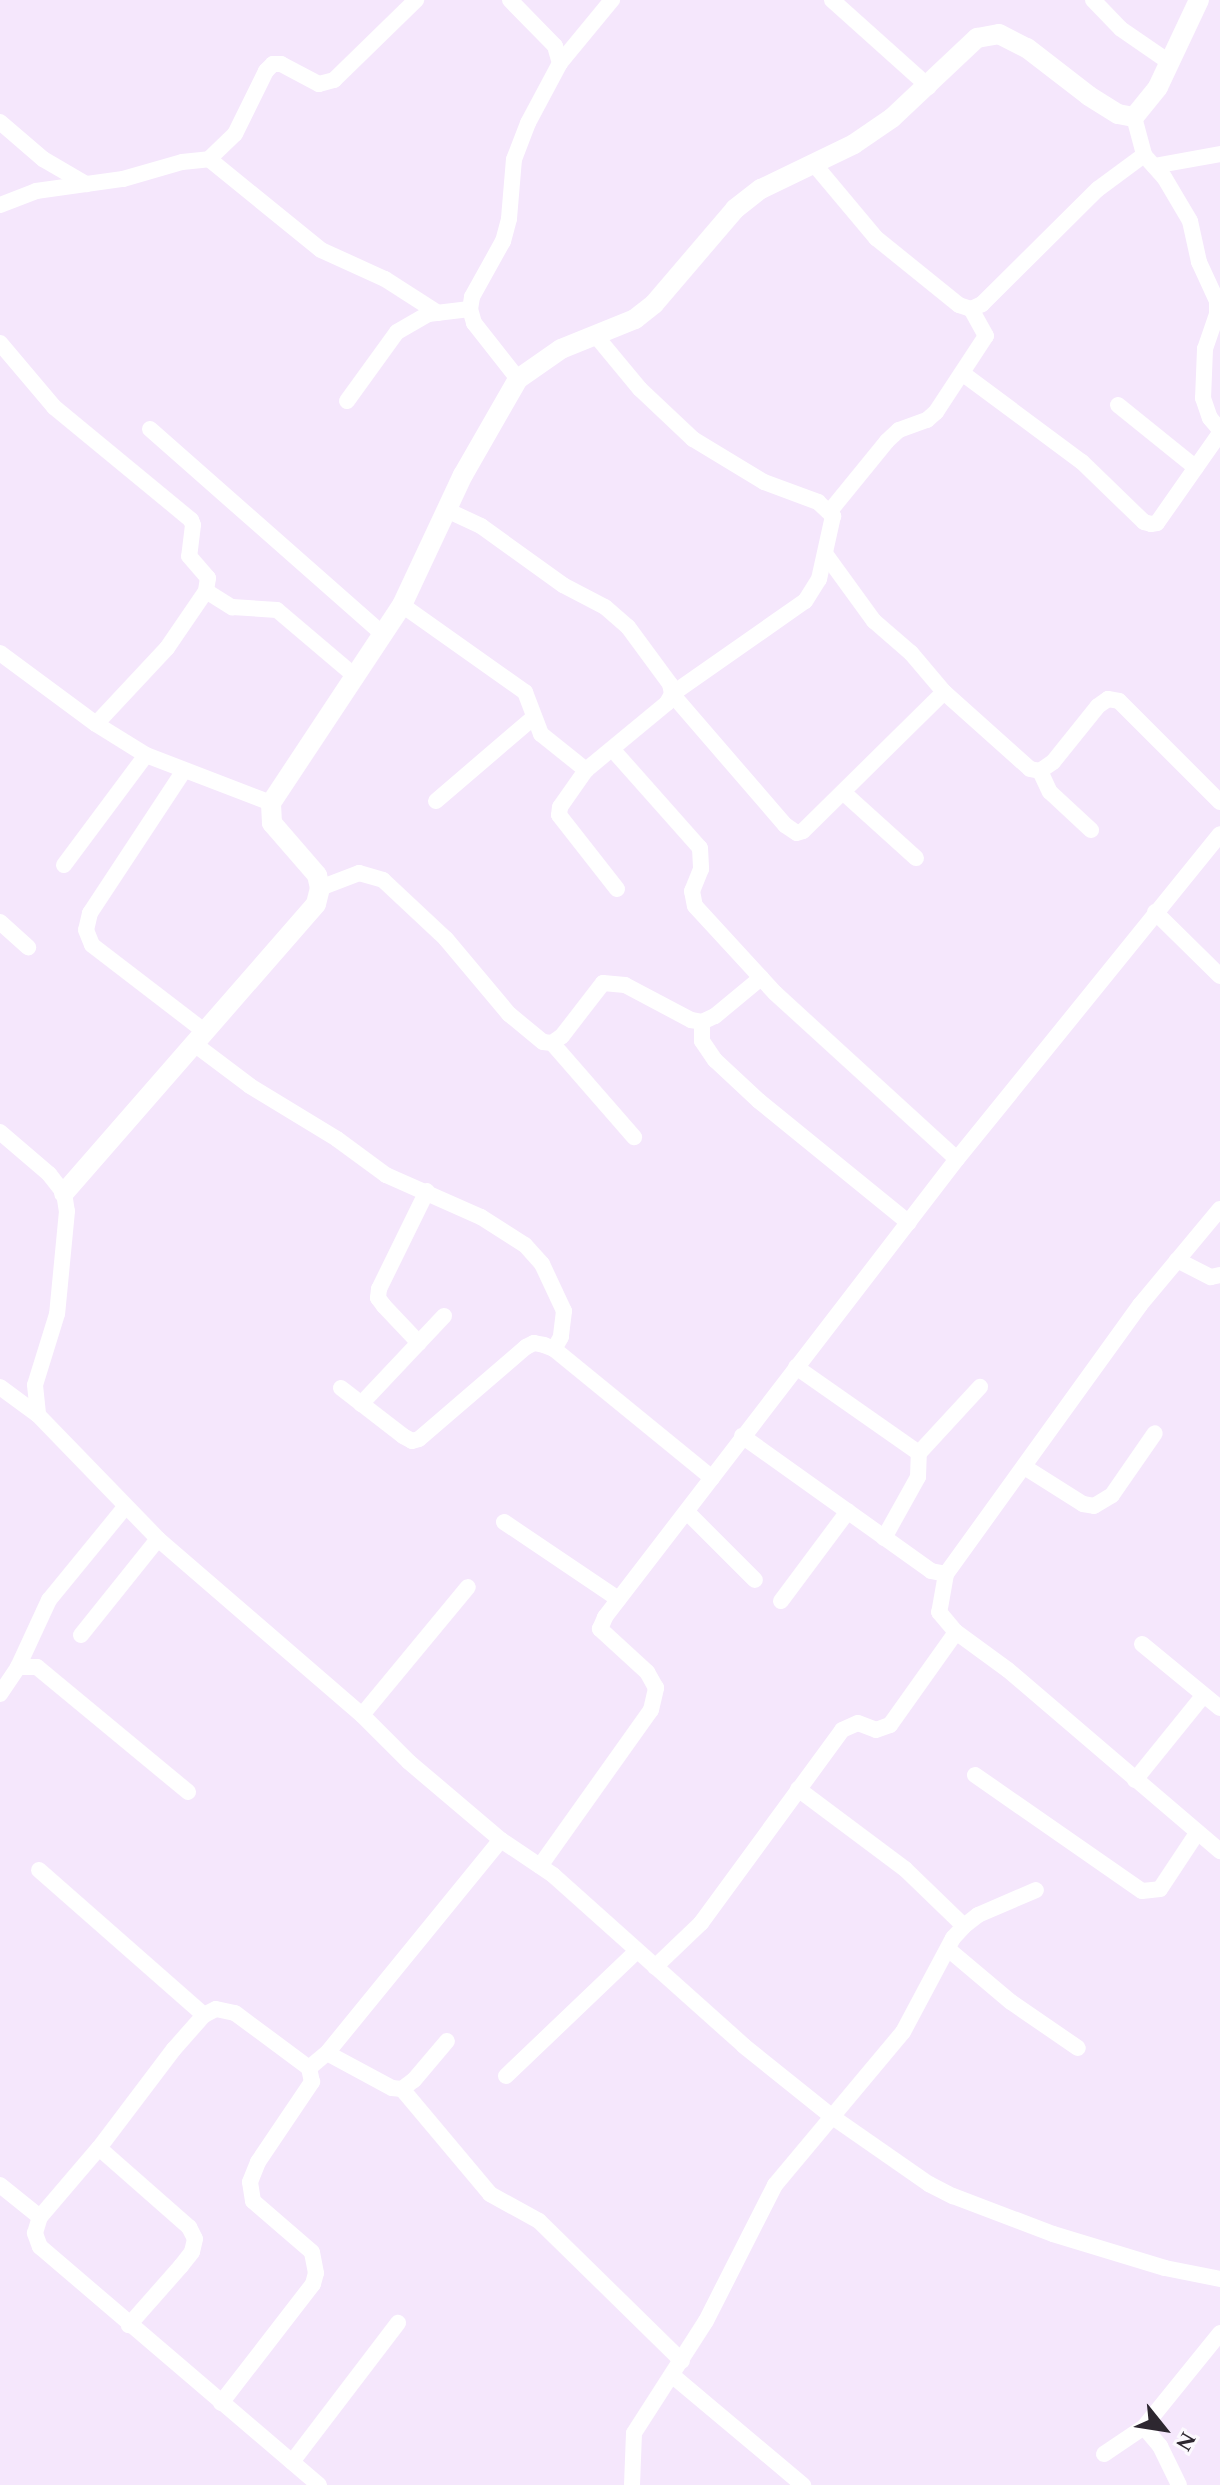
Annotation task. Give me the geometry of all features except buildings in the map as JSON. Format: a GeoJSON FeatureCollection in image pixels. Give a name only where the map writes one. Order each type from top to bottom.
{"type":"FeatureCollection","features":[{"type":"Feature","properties":{"kind":"street"},"geometry":{"type":"LineString","coordinates":[[0,205],[36,191],[209,159],[235,134],[266,71],[273,64],[281,64],[319,84],[334,80],[416,0]]}},
{"type":"Feature","properties":{"kind":"street"},"geometry":{"type":"LineString","coordinates":[[510,0],[555,46],[560,63]]}},
{"type":"Feature","properties":{"kind":"street"},"geometry":{"type":"LineString","coordinates":[[518,379],[474,323],[470,309],[472,297],[503,241],[519,147],[560,63],[612,0]]}},
{"type":"Feature","properties":{"kind":"street"},"geometry":{"type":"LineString","coordinates":[[832,0],[929,87]]}},
{"type":"Feature","properties":{"kind":"street"},"geometry":{"type":"LineString","coordinates":[[1093,0],[1121,29],[1169,62]]}},
{"type":"Feature","properties":{"kind":"street"},"geometry":{"type":"LineString","coordinates":[[1134,117],[1147,104],[1199,0]]}},
{"type":"Feature","properties":{"kind":"street"},"geometry":{"type":"LineString","coordinates":[[64,1193],[316,904],[320,888],[317,875],[272,823],[271,803],[402,605],[447,510],[518,379],[561,349],[635,319],[654,304],[735,209],[761,189],[854,144],[929,87],[977,38],[999,34],[1027,48],[1118,114],[1134,117]]}},
{"type":"Feature","properties":{"kind":"street"},"geometry":{"type":"LineString","coordinates":[[962,373],[1082,462],[1144,522],[1157,523],[1196,468],[1220,432],[1210,418],[1203,398],[1205,349],[1219,308],[1199,262],[1190,221],[1149,160],[1134,117]]}},
{"type":"Feature","properties":{"kind":"street"},"geometry":{"type":"LineString","coordinates":[[0,122],[43,159],[86,184]]}},
{"type":"Feature","properties":{"kind":"street"},"geometry":{"type":"LineString","coordinates":[[971,309],[982,304],[1098,189],[1149,160],[1220,154]]}},
{"type":"Feature","properties":{"kind":"street"},"geometry":{"type":"LineString","coordinates":[[209,159],[321,250],[385,279],[438,313]]}},
{"type":"Feature","properties":{"kind":"street"},"geometry":{"type":"LineString","coordinates":[[814,164],[876,238],[959,305],[971,309],[986,336],[936,412],[927,420],[899,430],[887,441],[830,511]]}},
{"type":"Feature","properties":{"kind":"street"},"geometry":{"type":"LineString","coordinates":[[347,401],[374,359],[397,332],[414,320],[470,309]]}},
{"type":"Feature","properties":{"kind":"street"},"geometry":{"type":"LineString","coordinates":[[596,336],[640,389],[693,439],[764,482],[818,502],[830,511],[834,523],[819,579],[798,607],[672,694],[667,703],[586,770],[560,807],[559,815],[617,889]]}},
{"type":"Feature","properties":{"kind":"street"},"geometry":{"type":"LineString","coordinates":[[0,343],[54,407],[191,520],[189,556],[208,578],[206,591],[157,660],[96,724]]}},
{"type":"Feature","properties":{"kind":"street"},"geometry":{"type":"LineString","coordinates":[[1118,405],[1196,468]]}},
{"type":"Feature","properties":{"kind":"street"},"geometry":{"type":"LineString","coordinates":[[150,429],[384,635]]}},
{"type":"Feature","properties":{"kind":"street"},"geometry":{"type":"LineString","coordinates":[[447,510],[481,526],[563,585],[605,607],[628,627],[670,684],[672,694],[790,830],[803,831],[944,692]]}},
{"type":"Feature","properties":{"kind":"street"},"geometry":{"type":"LineString","coordinates":[[826,555],[865,611],[911,653],[944,692],[1030,769],[1040,771],[1053,762],[1098,706],[1108,699],[1119,701],[1220,802]]}},
{"type":"Feature","properties":{"kind":"street"},"geometry":{"type":"LineString","coordinates":[[206,591],[232,607],[277,610],[356,677]]}},
{"type":"Feature","properties":{"kind":"street"},"geometry":{"type":"LineString","coordinates":[[402,605],[525,692],[541,734],[586,770]]}},
{"type":"Feature","properties":{"kind":"street"},"geometry":{"type":"LineString","coordinates":[[0,653],[96,724],[146,755],[183,772],[271,803]]}},
{"type":"Feature","properties":{"kind":"street"},"geometry":{"type":"LineString","coordinates":[[436,801],[533,718]]}},
{"type":"Feature","properties":{"kind":"street"},"geometry":{"type":"LineString","coordinates":[[613,750],[700,848],[701,869],[692,900],[761,978],[957,1159]]}},
{"type":"Feature","properties":{"kind":"street"},"geometry":{"type":"LineString","coordinates":[[64,865],[146,755]]}},
{"type":"Feature","properties":{"kind":"street"},"geometry":{"type":"LineString","coordinates":[[1040,771],[1050,792],[1091,830]]}},
{"type":"Feature","properties":{"kind":"street"},"geometry":{"type":"LineString","coordinates":[[183,772],[90,913],[86,930],[92,945],[250,1086],[337,1139],[386,1175],[427,1191],[525,1245],[542,1264],[564,1311],[561,1337],[554,1349]]}},
{"type":"Feature","properties":{"kind":"street"},"geometry":{"type":"LineString","coordinates":[[844,793],[916,858]]}},
{"type":"Feature","properties":{"kind":"street"},"geometry":{"type":"LineString","coordinates":[[540,1866],[651,1710],[656,1688],[647,1672],[600,1629],[618,1599],[957,1159],[1220,834]]}},
{"type":"Feature","properties":{"kind":"street"},"geometry":{"type":"LineString","coordinates":[[320,888],[359,873],[383,880],[446,939],[509,1014],[533,1036],[552,1043],[634,1137]]}},
{"type":"Feature","properties":{"kind":"street"},"geometry":{"type":"LineString","coordinates":[[1155,912],[1220,976]]}},
{"type":"Feature","properties":{"kind":"street"},"geometry":{"type":"LineString","coordinates":[[0,922],[28,947]]}},
{"type":"Feature","properties":{"kind":"street"},"geometry":{"type":"LineString","coordinates":[[552,1043],[562,1036],[603,983],[625,985],[691,1020],[702,1022],[715,1016],[761,978]]}},
{"type":"Feature","properties":{"kind":"street"},"geometry":{"type":"LineString","coordinates":[[702,1022],[702,1041],[715,1060],[759,1101],[909,1223]]}},
{"type":"Feature","properties":{"kind":"street"},"geometry":{"type":"LineString","coordinates":[[0,1132],[49,1174],[64,1193],[67,1211],[59,1298],[35,1385],[38,1415]]}},
{"type":"Feature","properties":{"kind":"street"},"geometry":{"type":"LineString","coordinates":[[419,1343],[378,1298],[379,1289],[427,1191]]}},
{"type":"Feature","properties":{"kind":"street"},"geometry":{"type":"LineString","coordinates":[[1220,1209],[1140,1305],[1026,1468],[946,1574],[939,1612],[956,1632],[1008,1670],[1220,1851]]}},
{"type":"Feature","properties":{"kind":"street"},"geometry":{"type":"LineString","coordinates":[[1177,1260],[1211,1277],[1220,1275]]}},
{"type":"Feature","properties":{"kind":"street"},"geometry":{"type":"LineString","coordinates":[[361,1404],[444,1316]]}},
{"type":"Feature","properties":{"kind":"street"},"geometry":{"type":"LineString","coordinates":[[341,1388],[412,1441],[419,1439],[534,1343],[554,1349],[712,1478]]}},
{"type":"Feature","properties":{"kind":"street"},"geometry":{"type":"LineString","coordinates":[[796,1367],[919,1453]]}},
{"type":"Feature","properties":{"kind":"street"},"geometry":{"type":"LineString","coordinates":[[0,1387],[38,1415],[158,1539],[362,1715],[409,1762],[501,1840],[540,1866],[744,2046],[834,2118],[929,2184],[953,2196],[1053,2234],[1165,2268],[1220,2279]]}},
{"type":"Feature","properties":{"kind":"street"},"geometry":{"type":"LineString","coordinates":[[884,1538],[918,1477],[919,1453],[980,1387]]}},
{"type":"Feature","properties":{"kind":"street"},"geometry":{"type":"LineString","coordinates":[[1026,1468],[1083,1504],[1094,1506],[1112,1495],[1155,1433]]}},
{"type":"Feature","properties":{"kind":"street"},"geometry":{"type":"LineString","coordinates":[[742,1436],[931,1571],[946,1574]]}},
{"type":"Feature","properties":{"kind":"street"},"geometry":{"type":"LineString","coordinates":[[0,1694],[18,1667],[49,1600],[125,1507]]}},
{"type":"Feature","properties":{"kind":"street"},"geometry":{"type":"LineString","coordinates":[[781,1601],[848,1511]]}},
{"type":"Feature","properties":{"kind":"street"},"geometry":{"type":"LineString","coordinates":[[687,1512],[755,1580]]}},
{"type":"Feature","properties":{"kind":"street"},"geometry":{"type":"LineString","coordinates":[[504,1522],[618,1599]]}},
{"type":"Feature","properties":{"kind":"street"},"geometry":{"type":"LineString","coordinates":[[81,1635],[158,1539]]}},
{"type":"Feature","properties":{"kind":"street"},"geometry":{"type":"LineString","coordinates":[[362,1715],[468,1587]]}},
{"type":"Feature","properties":{"kind":"street"},"geometry":{"type":"LineString","coordinates":[[655,1967],[701,1923],[842,1730],[858,1723],[876,1730],[890,1725],[956,1632]]}},
{"type":"Feature","properties":{"kind":"street"},"geometry":{"type":"LineString","coordinates":[[1142,1644],[1220,1708]]}},
{"type":"Feature","properties":{"kind":"street"},"geometry":{"type":"LineString","coordinates":[[18,1667],[37,1667],[188,1792]]}},
{"type":"Feature","properties":{"kind":"street"},"geometry":{"type":"LineString","coordinates":[[1135,1780],[1203,1696]]}},
{"type":"Feature","properties":{"kind":"street"},"geometry":{"type":"LineString","coordinates":[[975,1775],[1142,1891],[1160,1889],[1197,1833]]}},
{"type":"Feature","properties":{"kind":"street"},"geometry":{"type":"LineString","coordinates":[[798,1789],[905,1869],[964,1926]]}},
{"type":"Feature","properties":{"kind":"street"},"geometry":{"type":"LineString","coordinates":[[309,2068],[327,2053],[501,1840]]}},
{"type":"Feature","properties":{"kind":"street"},"geometry":{"type":"LineString","coordinates":[[39,1870],[204,2015]]}},
{"type":"Feature","properties":{"kind":"street"},"geometry":{"type":"LineString","coordinates":[[632,2485],[634,2433],[678,2368],[775,2185],[903,2032],[964,1926],[978,1915],[1036,1890]]}},
{"type":"Feature","properties":{"kind":"street"},"geometry":{"type":"LineString","coordinates":[[948,1949],[1011,2002],[1078,2048]]}},
{"type":"Feature","properties":{"kind":"street"},"geometry":{"type":"LineString","coordinates":[[506,2076],[637,1951]]}},
{"type":"Feature","properties":{"kind":"street"},"geometry":{"type":"LineString","coordinates":[[221,2403],[313,2284],[316,2273],[312,2252],[253,2201],[250,2182],[258,2162],[312,2082],[309,2068],[235,2013],[216,2009],[204,2015],[40,2217],[35,2233],[40,2247],[129,2325],[221,2403],[319,2485]]}},
{"type":"Feature","properties":{"kind":"street"},"geometry":{"type":"LineString","coordinates":[[327,2053],[392,2088],[402,2089],[414,2080],[447,2041]]}},
{"type":"Feature","properties":{"kind":"street"},"geometry":{"type":"LineString","coordinates":[[402,2089],[490,2194],[532,2215],[547,2227],[678,2368],[803,2485]]}},
{"type":"Feature","properties":{"kind":"street"},"geometry":{"type":"LineString","coordinates":[[99,2148],[189,2227],[195,2239],[187,2259],[129,2325]]}},
{"type":"Feature","properties":{"kind":"street"},"geometry":{"type":"LineString","coordinates":[[0,2185],[40,2217]]}},
{"type":"Feature","properties":{"kind":"street"},"geometry":{"type":"LineString","coordinates":[[292,2462],[398,2323]]}},
{"type":"Feature","properties":{"kind":"street"},"geometry":{"type":"LineString","coordinates":[[1104,2454],[1144,2427],[1220,2333]]}},
{"type":"Feature","properties":{"kind":"street"},"geometry":{"type":"LineString","coordinates":[[1144,2427],[1160,2446],[1179,2485]]}}]}
